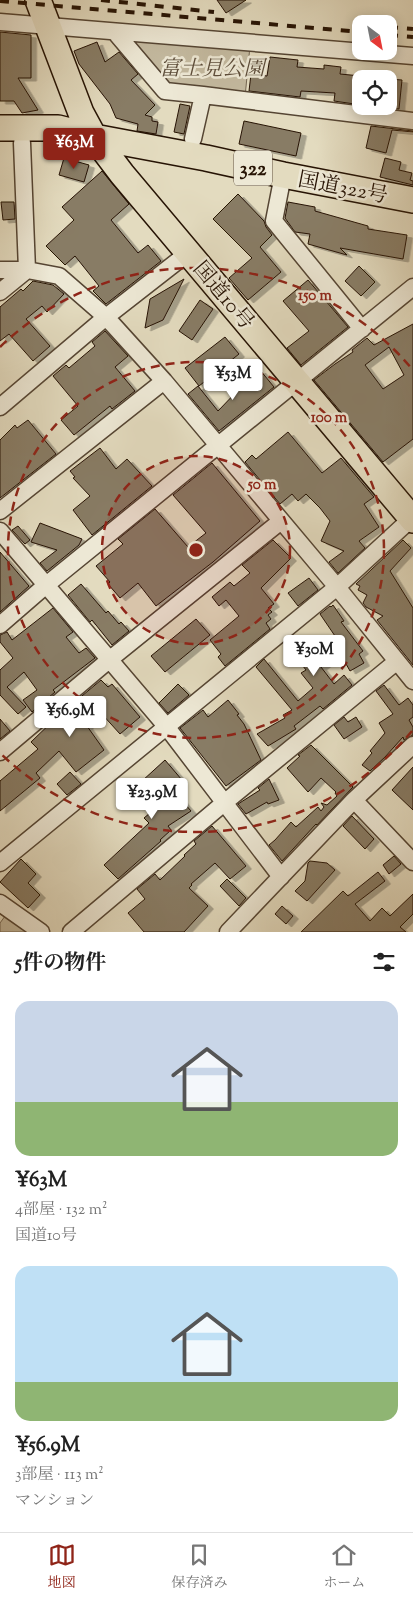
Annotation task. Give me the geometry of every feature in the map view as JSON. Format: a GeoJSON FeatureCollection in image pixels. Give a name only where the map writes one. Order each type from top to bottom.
{"type":"FeatureCollection","features":[{"type":"Feature","properties":{"kind":"highway"},"geometry":{"type":"LineString","coordinates":[[38,0],[80,111],[94,137]]}},
{"type":"Feature","properties":{"kind":"highway"},"geometry":{"type":"LineString","coordinates":[[0,128],[58,128],[94,137]]}},
{"type":"Feature","properties":{"kind":"highway"},"geometry":{"type":"LineString","coordinates":[[11,143],[65,143],[94,137]]}},
{"type":"Feature","properties":{"kind":"highway","name":"国道322号"},"geometry":{"type":"LineString","coordinates":[[94,137],[413,200]]}},
{"type":"Feature","properties":{"kind":"highway","name":"国道10号"},"geometry":{"type":"LineString","coordinates":[[94,137],[122,174],[413,519]]}},
{"type":"Feature","properties":{"kind":"street"},"geometry":{"type":"LineString","coordinates":[[0,22],[413,56]]}},
{"type":"Feature","properties":{"kind":"street"},"geometry":{"type":"LineString","coordinates":[[115,32],[165,91],[413,121]]}},
{"type":"Feature","properties":{"kind":"street"},"geometry":{"type":"LineString","coordinates":[[193,138],[203,95]]}},
{"type":"Feature","properties":{"kind":"street"},"geometry":{"type":"LineString","coordinates":[[11,143],[27,270]]}},
{"type":"Feature","properties":{"kind":"street"},"geometry":{"type":"LineString","coordinates":[[283,175],[274,221],[362,329]]}},
{"type":"Feature","properties":{"kind":"street"},"geometry":{"type":"LineString","coordinates":[[0,407],[106,317],[188,253]]}},
{"type":"Feature","properties":{"kind":"street"},"geometry":{"type":"LineString","coordinates":[[0,270],[27,270],[59,276],[106,317],[164,381],[337,587],[413,681]]}},
{"type":"Feature","properties":{"kind":"street"},"geometry":{"type":"LineString","coordinates":[[0,292],[27,270]]}},
{"type":"Feature","properties":{"kind":"street"},"geometry":{"type":"LineString","coordinates":[[0,625],[45,586],[413,287]]}},
{"type":"Feature","properties":{"kind":"street"},"geometry":{"type":"LineString","coordinates":[[0,511],[164,381]]}},
{"type":"Feature","properties":{"kind":"street"},"geometry":{"type":"LineString","coordinates":[[0,863],[337,587],[413,519]]}},
{"type":"Feature","properties":{"kind":"street"},"geometry":{"type":"LineString","coordinates":[[0,752],[109,660],[281,521]]}},
{"type":"Feature","properties":{"kind":"street"},"geometry":{"type":"LineString","coordinates":[[0,531],[166,726],[281,877]]}},
{"type":"Feature","properties":{"kind":"street"},"geometry":{"type":"LineString","coordinates":[[71,932],[396,662]]}},
{"type":"Feature","properties":{"kind":"street"},"geometry":{"type":"LineString","coordinates":[[228,932],[354,800],[413,745]]}},
{"type":"Feature","properties":{"kind":"street"},"geometry":{"type":"LineString","coordinates":[[354,800],[413,862]]}},
{"type":"Feature","properties":{"kind":"street"},"geometry":{"type":"LineString","coordinates":[[0,903],[40,932]]}},
{"type":"Feature","properties":{"kind":"green space","name":"富士見公園"},"geometry":{"type":"Polygon","coordinates":[[[121,35],[250,46],[245,97],[166,88],[121,35]]]}},
{"type":"Feature","properties":{"kind":"green space"},"geometry":{"type":"Polygon","coordinates":[[[8,912],[38,932],[0,932],[0,923],[8,912]]]}},
{"type":"Feature","properties":{"kind":"building"},"geometry":{"type":"Polygon","coordinates":[[[217,0],[246,0],[226,13],[217,0]]]}},
{"type":"Feature","properties":{"kind":"building"},"geometry":{"type":"Polygon","coordinates":[[[0,32],[31,35],[31,78],[18,78],[38,110],[22,113],[14,101],[0,101],[0,32]]]}},
{"type":"Feature","properties":{"kind":"building"},"geometry":{"type":"Polygon","coordinates":[[[97,42],[105,62],[119,52],[138,74],[131,80],[155,105],[145,115],[152,117],[152,121],[158,122],[156,134],[137,131],[138,124],[116,118],[110,104],[79,64],[74,51],[97,42]]]}},
{"type":"Feature","properties":{"kind":"building"},"geometry":{"type":"Polygon","coordinates":[[[270,57],[298,60],[297,67],[324,69],[324,65],[341,67],[340,74],[352,75],[352,104],[334,101],[335,93],[301,91],[300,97],[249,91],[251,74],[267,76],[270,57]]]}},
{"type":"Feature","properties":{"kind":"building"},"geometry":{"type":"Polygon","coordinates":[[[397,80],[402,80],[399,109],[397,109],[397,80]]]}},
{"type":"Feature","properties":{"kind":"building"},"geometry":{"type":"Polygon","coordinates":[[[180,104],[190,106],[184,134],[174,132],[180,104]]]}},
{"type":"Feature","properties":{"kind":"building"},"geometry":{"type":"Polygon","coordinates":[[[244,121],[301,133],[296,156],[239,144],[244,121]]]}},
{"type":"Feature","properties":{"kind":"building"},"geometry":{"type":"Polygon","coordinates":[[[371,126],[413,132],[392,130],[386,153],[366,148],[371,126]]]}},
{"type":"Feature","properties":{"kind":"building"},"geometry":{"type":"Polygon","coordinates":[[[64,158],[89,165],[84,182],[59,175],[64,158]]]}},
{"type":"Feature","properties":{"kind":"building"},"geometry":{"type":"Polygon","coordinates":[[[385,158],[401,162],[399,170],[412,173],[410,180],[413,181],[413,185],[380,177],[385,158]]]}},
{"type":"Feature","properties":{"kind":"building"},"geometry":{"type":"Polygon","coordinates":[[[102,171],[129,204],[111,220],[138,253],[148,245],[161,261],[106,304],[93,291],[99,286],[75,256],[65,265],[46,246],[74,220],[62,207],[102,171]]]}},
{"type":"Feature","properties":{"kind":"building"},"geometry":{"type":"Polygon","coordinates":[[[238,194],[264,221],[272,235],[260,247],[281,272],[248,300],[229,278],[252,258],[213,219],[238,194]]]}},
{"type":"Feature","properties":{"kind":"building"},"geometry":{"type":"Polygon","coordinates":[[[1,202],[14,202],[15,219],[3,220],[1,202]]]}},
{"type":"Feature","properties":{"kind":"building"},"geometry":{"type":"Polygon","coordinates":[[[288,202],[315,207],[315,211],[368,226],[368,229],[407,235],[403,259],[340,248],[347,255],[308,244],[310,234],[295,232],[285,218],[288,202]]]}},
{"type":"Feature","properties":{"kind":"building"},"geometry":{"type":"Polygon","coordinates":[[[359,266],[375,282],[361,296],[345,281],[359,266]]]}},
{"type":"Feature","properties":{"kind":"building"},"geometry":{"type":"Polygon","coordinates":[[[184,279],[163,320],[145,328],[150,299],[184,279]]]}},
{"type":"Feature","properties":{"kind":"building"},"geometry":{"type":"Polygon","coordinates":[[[308,280],[348,327],[301,365],[287,348],[309,331],[283,301],[308,280]]]}},
{"type":"Feature","properties":{"kind":"building"},"geometry":{"type":"Polygon","coordinates":[[[33,281],[53,285],[64,294],[47,312],[42,306],[26,319],[50,346],[33,361],[9,334],[0,341],[0,307],[21,289],[23,291],[33,281]]]}},
{"type":"Feature","properties":{"kind":"building"},"geometry":{"type":"Polygon","coordinates":[[[200,300],[213,309],[192,340],[179,331],[200,300]]]}},
{"type":"Feature","properties":{"kind":"building"},"geometry":{"type":"Polygon","coordinates":[[[413,324],[413,439],[383,462],[314,380],[353,352],[352,350],[367,338],[374,345],[413,324]],[[389,347],[365,365],[383,389],[404,375],[389,347]]]}},
{"type":"Feature","properties":{"kind":"building"},"geometry":{"type":"Polygon","coordinates":[[[105,331],[128,356],[115,367],[135,391],[112,409],[110,406],[74,435],[61,420],[78,406],[53,376],[66,365],[69,368],[95,346],[92,342],[105,331]]]}},
{"type":"Feature","properties":{"kind":"building"},"geometry":{"type":"Polygon","coordinates":[[[225,337],[239,354],[199,386],[185,368],[225,337]]]}},
{"type":"Feature","properties":{"kind":"building"},"geometry":{"type":"Polygon","coordinates":[[[260,370],[274,387],[219,431],[188,394],[198,386],[218,411],[260,370]]]}},
{"type":"Feature","properties":{"kind":"building"},"geometry":{"type":"Polygon","coordinates":[[[28,420],[56,454],[0,498],[0,440],[15,425],[17,428],[28,420]]]}},
{"type":"Feature","properties":{"kind":"building"},"geometry":{"type":"Polygon","coordinates":[[[288,432],[322,473],[341,458],[374,497],[364,504],[379,527],[359,541],[365,548],[338,573],[329,562],[344,551],[321,541],[330,521],[320,508],[306,494],[298,501],[292,494],[280,504],[245,462],[252,455],[256,459],[288,432]]]}},
{"type":"Feature","properties":{"kind":"building"},"geometry":{"type":"Polygon","coordinates":[[[100,448],[116,469],[127,459],[152,486],[92,535],[73,510],[90,496],[73,478],[75,477],[70,471],[100,448]]]}},
{"type":"Feature","properties":{"kind":"building"},"geometry":{"type":"Polygon","coordinates":[[[212,463],[260,521],[213,562],[156,606],[138,583],[120,598],[108,584],[110,582],[96,566],[123,544],[118,539],[155,509],[188,547],[206,533],[173,495],[212,463]]]}},
{"type":"Feature","properties":{"kind":"building"},"geometry":{"type":"Polygon","coordinates":[[[40,523],[82,539],[79,545],[47,571],[40,563],[57,550],[31,542],[40,523]]]}},
{"type":"Feature","properties":{"kind":"building"},"geometry":{"type":"Polygon","coordinates":[[[18,526],[30,540],[25,544],[12,530],[18,526]]]}},
{"type":"Feature","properties":{"kind":"building"},"geometry":{"type":"Polygon","coordinates":[[[273,540],[291,558],[261,588],[274,604],[268,608],[272,612],[268,615],[271,619],[266,623],[270,629],[225,666],[218,657],[221,654],[210,640],[239,616],[226,600],[219,606],[212,597],[230,582],[234,586],[250,573],[242,565],[273,540]]]}},
{"type":"Feature","properties":{"kind":"building"},"geometry":{"type":"Polygon","coordinates":[[[403,540],[411,548],[390,571],[413,608],[413,665],[377,620],[383,616],[366,607],[363,603],[367,595],[358,590],[360,586],[356,584],[403,540]]]}},
{"type":"Feature","properties":{"kind":"building"},"geometry":{"type":"Polygon","coordinates":[[[0,552],[29,586],[0,612],[0,552]]]}},
{"type":"Feature","properties":{"kind":"building"},"geometry":{"type":"Polygon","coordinates":[[[309,578],[318,590],[298,606],[288,593],[309,578]]]}},
{"type":"Feature","properties":{"kind":"building"},"geometry":{"type":"Polygon","coordinates":[[[81,584],[106,613],[108,611],[119,624],[121,622],[129,631],[112,645],[92,620],[90,622],[68,595],[81,584]]]}},
{"type":"Feature","properties":{"kind":"building"},"geometry":{"type":"Polygon","coordinates":[[[333,605],[344,621],[341,622],[363,651],[359,654],[364,663],[350,671],[340,653],[321,667],[334,684],[344,675],[352,685],[323,709],[320,706],[294,726],[296,729],[268,746],[257,734],[285,718],[283,715],[292,710],[256,667],[264,659],[298,701],[313,688],[301,673],[306,670],[293,653],[303,645],[310,654],[335,636],[320,614],[333,605]]]}},
{"type":"Feature","properties":{"kind":"building"},"geometry":{"type":"Polygon","coordinates":[[[53,608],[73,632],[66,637],[79,653],[86,648],[95,658],[53,690],[55,692],[32,712],[23,700],[37,690],[24,672],[7,687],[26,707],[18,714],[0,695],[0,670],[13,658],[0,642],[0,635],[7,632],[12,640],[53,608]]]}},
{"type":"Feature","properties":{"kind":"building"},"geometry":{"type":"Polygon","coordinates":[[[196,619],[210,635],[165,672],[151,656],[196,619]]]}},
{"type":"Feature","properties":{"kind":"building"},"geometry":{"type":"Polygon","coordinates":[[[101,680],[108,687],[112,684],[140,717],[120,734],[101,713],[87,726],[104,750],[76,772],[59,751],[36,773],[40,778],[0,811],[0,781],[38,749],[31,742],[58,716],[101,680]]]}},
{"type":"Feature","properties":{"kind":"building"},"geometry":{"type":"Polygon","coordinates":[[[178,684],[189,695],[168,713],[159,703],[178,684]]]}},
{"type":"Feature","properties":{"kind":"building"},"geometry":{"type":"Polygon","coordinates":[[[384,685],[399,705],[408,698],[413,705],[413,717],[409,720],[413,727],[413,735],[404,740],[403,737],[370,771],[362,765],[372,753],[370,751],[385,733],[379,723],[393,714],[376,691],[384,685]]]}},
{"type":"Feature","properties":{"kind":"building"},"geometry":{"type":"Polygon","coordinates":[[[228,700],[239,714],[237,715],[244,724],[261,760],[226,786],[180,728],[203,710],[208,717],[228,700]]]}},
{"type":"Feature","properties":{"kind":"building"},"geometry":{"type":"Polygon","coordinates":[[[344,717],[348,722],[356,717],[362,727],[344,739],[334,725],[344,717]]]}},
{"type":"Feature","properties":{"kind":"building"},"geometry":{"type":"Polygon","coordinates":[[[0,719],[10,731],[0,739],[0,719]]]}},
{"type":"Feature","properties":{"kind":"building"},"geometry":{"type":"Polygon","coordinates":[[[311,745],[353,787],[282,861],[269,845],[291,822],[296,827],[318,807],[321,811],[324,807],[321,803],[327,805],[337,796],[336,792],[321,778],[308,792],[287,768],[300,756],[298,755],[311,745]]]}},
{"type":"Feature","properties":{"kind":"building"},"geometry":{"type":"Polygon","coordinates":[[[165,760],[182,780],[172,789],[191,811],[168,826],[171,830],[161,841],[118,879],[104,865],[149,823],[144,818],[162,803],[142,781],[165,760]]]}},
{"type":"Feature","properties":{"kind":"building"},"geometry":{"type":"Polygon","coordinates":[[[413,767],[413,810],[392,790],[413,767]]]}},
{"type":"Feature","properties":{"kind":"building"},"geometry":{"type":"Polygon","coordinates":[[[70,772],[81,784],[67,795],[57,784],[70,772]]]}},
{"type":"Feature","properties":{"kind":"building"},"geometry":{"type":"Polygon","coordinates":[[[269,779],[279,800],[268,804],[267,802],[246,814],[238,804],[260,790],[258,788],[269,779]]]}},
{"type":"Feature","properties":{"kind":"building"},"geometry":{"type":"Polygon","coordinates":[[[352,816],[374,839],[365,849],[343,826],[352,816]]]}},
{"type":"Feature","properties":{"kind":"building"},"geometry":{"type":"Polygon","coordinates":[[[212,826],[246,866],[230,879],[215,863],[191,884],[189,888],[208,906],[184,932],[144,932],[128,913],[145,899],[137,889],[155,874],[160,880],[196,844],[194,841],[212,826]]]}},
{"type":"Feature","properties":{"kind":"building"},"geometry":{"type":"Polygon","coordinates":[[[394,856],[401,864],[389,874],[383,865],[394,856]]]}},
{"type":"Feature","properties":{"kind":"building"},"geometry":{"type":"Polygon","coordinates":[[[21,859],[36,874],[28,883],[40,895],[28,908],[0,882],[21,859]]]}},
{"type":"Feature","properties":{"kind":"building"},"geometry":{"type":"Polygon","coordinates":[[[310,861],[327,863],[335,870],[307,901],[295,891],[305,881],[310,861]]]}},
{"type":"Feature","properties":{"kind":"building"},"geometry":{"type":"Polygon","coordinates":[[[378,872],[385,881],[355,904],[370,921],[382,908],[390,916],[413,894],[413,914],[400,927],[406,932],[301,932],[343,891],[348,896],[378,872]]]}},
{"type":"Feature","properties":{"kind":"building"},"geometry":{"type":"Polygon","coordinates":[[[227,879],[246,898],[239,906],[220,886],[227,879]]]}},
{"type":"Feature","properties":{"kind":"building"},"geometry":{"type":"Polygon","coordinates":[[[282,906],[293,916],[286,924],[275,914],[282,906]]]}},
{"type":"Feature","properties":{"kind":"railway"},"geometry":{"type":"LineString","coordinates":[[101,0],[214,12]]}},
{"type":"Feature","properties":{"kind":"railway"},"geometry":{"type":"LineString","coordinates":[[0,1],[352,31]]}},
{"type":"Feature","properties":{"kind":"railway"},"geometry":{"type":"LineString","coordinates":[[398,28],[413,29]]}},
{"type":"Feature","properties":{"kind":"railway"},"geometry":{"type":"LineString","coordinates":[[398,36],[413,37]]}}]}
